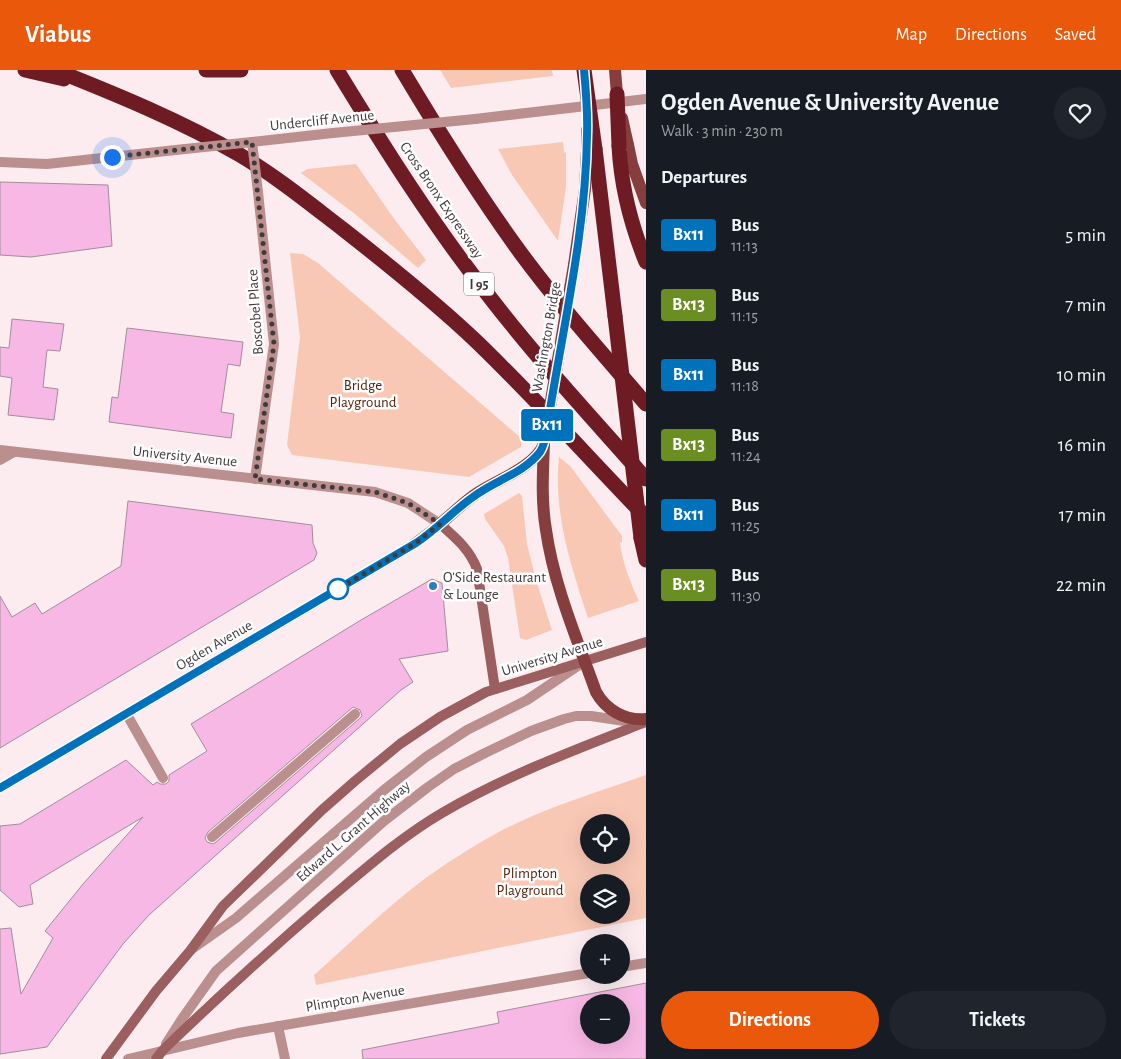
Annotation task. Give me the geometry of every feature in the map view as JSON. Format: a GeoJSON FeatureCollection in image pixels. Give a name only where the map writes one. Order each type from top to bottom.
{"type":"FeatureCollection","features":[{"type":"Feature","properties":{"kind":"highway"},"geometry":{"type":"LineString","coordinates":[[25,70],[120,96]]}},
{"type":"Feature","properties":{"kind":"highway"},"geometry":{"type":"LineString","coordinates":[[55,70],[120,96],[186,126],[241,156],[303,198],[388,265],[477,343],[646,516]]}},
{"type":"Feature","properties":{"kind":"highway"},"geometry":{"type":"LineString","coordinates":[[206,70],[241,70]]}},
{"type":"Feature","properties":{"kind":"highway","name":"Cross Bronx Expressway"},"geometry":{"type":"LineString","coordinates":[[337,70],[396,164],[467,268],[522,337],[646,479]]}},
{"type":"Feature","properties":{"kind":"highway"},"geometry":{"type":"LineString","coordinates":[[402,70],[447,144],[521,253],[600,352],[646,404]]}},
{"type":"Feature","properties":{"kind":"highway"},"geometry":{"type":"LineString","coordinates":[[584,70],[602,197],[641,538],[646,560]]}},
{"type":"Feature","properties":{"kind":"highway"},"geometry":{"type":"LineString","coordinates":[[617,94],[624,146],[620,170],[635,232],[646,262]]}},
{"type":"Feature","properties":{"kind":"main road","name":"Washington Bridge"},"geometry":{"type":"LineString","coordinates":[[584,70],[587,134],[584,189],[574,265],[544,442],[543,495],[548,546],[557,579],[596,692],[606,705],[627,717],[646,720]]}},
{"type":"Feature","properties":{"kind":"main road"},"geometry":{"type":"LineString","coordinates":[[615,70],[617,94]]}},
{"type":"Feature","properties":{"kind":"main road"},"geometry":{"type":"LineString","coordinates":[[624,146],[646,203]]}},
{"type":"Feature","properties":{"kind":"main road"},"geometry":{"type":"LineString","coordinates":[[440,524],[478,493],[530,462],[539,452],[544,442]]}},
{"type":"Feature","properties":{"kind":"main road","name":"University Avenue"},"geometry":{"type":"LineString","coordinates":[[440,524],[465,547],[474,561],[482,591],[496,689],[646,642]]}},
{"type":"Feature","properties":{"kind":"main road","name":"Ogden Avenue"},"geometry":{"type":"LineString","coordinates":[[0,788],[424,538],[440,524]]}},
{"type":"Feature","properties":{"kind":"main road","name":"Edward L. Grant Highway"},"geometry":{"type":"LineString","coordinates":[[106,1059],[156,991],[190,951],[223,906],[355,781],[400,744],[427,725],[477,696],[496,689]]}},
{"type":"Feature","properties":{"kind":"main road","name":"Edward L. Grant Highway"},"geometry":{"type":"LineString","coordinates":[[156,1059],[163,1050],[301,923],[410,833],[442,813],[497,784],[646,720]]}},
{"type":"Feature","properties":{"kind":"street","name":"Undercliff Avenue"},"geometry":{"type":"LineString","coordinates":[[0,162],[47,164],[646,99]]}},
{"type":"Feature","properties":{"kind":"street","name":"Boscobel Place"},"geometry":{"type":"LineString","coordinates":[[252,142],[274,344],[255,479]]}},
{"type":"Feature","properties":{"kind":"street","name":"University Avenue"},"geometry":{"type":"LineString","coordinates":[[0,450],[375,492],[408,503],[440,524]]}},
{"type":"Feature","properties":{"kind":"street"},"geometry":{"type":"LineString","coordinates":[[0,460],[14,452]]}},
{"type":"Feature","properties":{"kind":"street","name":"Edward L. Grant Highway"},"geometry":{"type":"LineString","coordinates":[[190,951],[236,918],[384,790],[426,757],[467,730],[533,696],[585,661]]}},
{"type":"Feature","properties":{"kind":"street"},"geometry":{"type":"LineString","coordinates":[[126,714],[164,778]]}},
{"type":"Feature","properties":{"kind":"street"},"geometry":{"type":"LineString","coordinates":[[212,838],[355,714]]}},
{"type":"Feature","properties":{"kind":"street","name":"Edward L. Grant Highway"},"geometry":{"type":"LineString","coordinates":[[163,1050],[216,971],[384,821],[428,787],[468,761],[532,731],[564,719],[583,716],[628,722],[646,720]]}},
{"type":"Feature","properties":{"kind":"street"},"geometry":{"type":"LineString","coordinates":[[630,966],[646,963]]}},
{"type":"Feature","properties":{"kind":"street","name":"Plimpton Avenue"},"geometry":{"type":"LineString","coordinates":[[128,1059],[238,1033],[580,975]]}},
{"type":"Feature","properties":{"kind":"street"},"geometry":{"type":"LineString","coordinates":[[278,1026],[285,1059]]}},
{"type":"Feature","properties":{"kind":"green space"},"geometry":{"type":"Polygon","coordinates":[[[440,70],[552,70],[553,76],[451,88],[440,70]]]}},
{"type":"Feature","properties":{"kind":"green space"},"geometry":{"type":"Polygon","coordinates":[[[563,142],[564,153],[566,152],[566,187],[558,241],[512,175],[498,149],[563,142]]]}},
{"type":"Feature","properties":{"kind":"green space"},"geometry":{"type":"Polygon","coordinates":[[[356,164],[426,260],[418,268],[355,214],[301,173],[307,169],[356,164]]]}},
{"type":"Feature","properties":{"kind":"green space","name":"Bridge Playground"},"geometry":{"type":"Polygon","coordinates":[[[290,253],[303,254],[318,263],[521,438],[521,447],[469,477],[292,455],[287,445],[300,337],[290,253]]]}},
{"type":"Feature","properties":{"kind":"green space"},"geometry":{"type":"Polygon","coordinates":[[[559,457],[571,467],[622,536],[622,542],[620,543],[623,558],[639,601],[588,618],[575,579],[561,519],[558,478],[559,457]]]}},
{"type":"Feature","properties":{"kind":"green space"},"geometry":{"type":"Polygon","coordinates":[[[519,493],[522,496],[527,544],[552,630],[526,640],[520,638],[508,558],[504,546],[485,519],[484,514],[519,493]]]}},
{"type":"Feature","properties":{"kind":"green space","name":"Plimpton Playground"},"geometry":{"type":"Polygon","coordinates":[[[646,775],[646,918],[630,921],[630,874],[580,874],[580,924],[616,924],[316,985],[314,975],[423,880],[450,861],[497,833],[570,801],[646,775]]]}},
{"type":"Feature","properties":{"kind":"building"},"geometry":{"type":"Polygon","coordinates":[[[0,182],[108,185],[112,246],[31,257],[0,255],[0,182]]]}},
{"type":"Feature","properties":{"kind":"building"},"geometry":{"type":"Polygon","coordinates":[[[12,319],[64,324],[60,351],[47,350],[43,387],[58,389],[54,420],[8,415],[12,378],[0,376],[0,347],[9,348],[12,319]]]}},
{"type":"Feature","properties":{"kind":"building"},"geometry":{"type":"Polygon","coordinates":[[[127,328],[243,342],[240,366],[228,364],[221,412],[234,414],[231,438],[109,422],[112,397],[118,398],[127,328]]]}},
{"type":"Feature","properties":{"kind":"building"},"geometry":{"type":"Polygon","coordinates":[[[128,501],[312,525],[313,543],[317,553],[314,560],[0,748],[0,596],[12,617],[35,603],[42,614],[121,566],[128,501]]]}},
{"type":"Feature","properties":{"kind":"building"},"geometry":{"type":"Polygon","coordinates":[[[432,579],[442,583],[448,651],[399,659],[413,682],[401,690],[149,915],[123,944],[47,1047],[0,1054],[0,929],[11,928],[21,994],[53,938],[45,931],[83,884],[143,817],[30,885],[33,904],[19,907],[0,890],[0,826],[20,824],[126,760],[153,785],[157,782],[166,784],[169,781],[169,775],[207,751],[191,724],[432,579]],[[353,707],[208,832],[205,838],[207,842],[213,844],[216,842],[359,719],[362,716],[360,710],[353,707]]]}},
{"type":"Feature","properties":{"kind":"building"},"geometry":{"type":"Polygon","coordinates":[[[646,983],[646,1059],[363,1059],[362,1050],[499,1023],[497,1012],[580,996],[580,1044],[630,1044],[630,994],[589,994],[646,983]]]}},
{"type":"Feature","properties":{"kind":"bus line","name":"Bx11"},"geometry":{"type":"LineString","coordinates":[[0,788],[416,543],[432,532],[471,498],[530,462],[539,452],[544,442],[548,422],[574,265],[584,189],[587,134],[584,70]]}},
{"type":"Feature","properties":{"kind":"place","name":"O'Side Restaurant & Lounge"},"geometry":{"type":"Point","coordinates":[433,586]}},
{"type":"Feature","properties":{"kind":"route"},"geometry":{"type":"LineString","coordinates":[[112,157],[252,142],[274,334],[274,354],[255,479],[375,492],[408,503],[440,524],[416,543],[338,589]]}}]}
